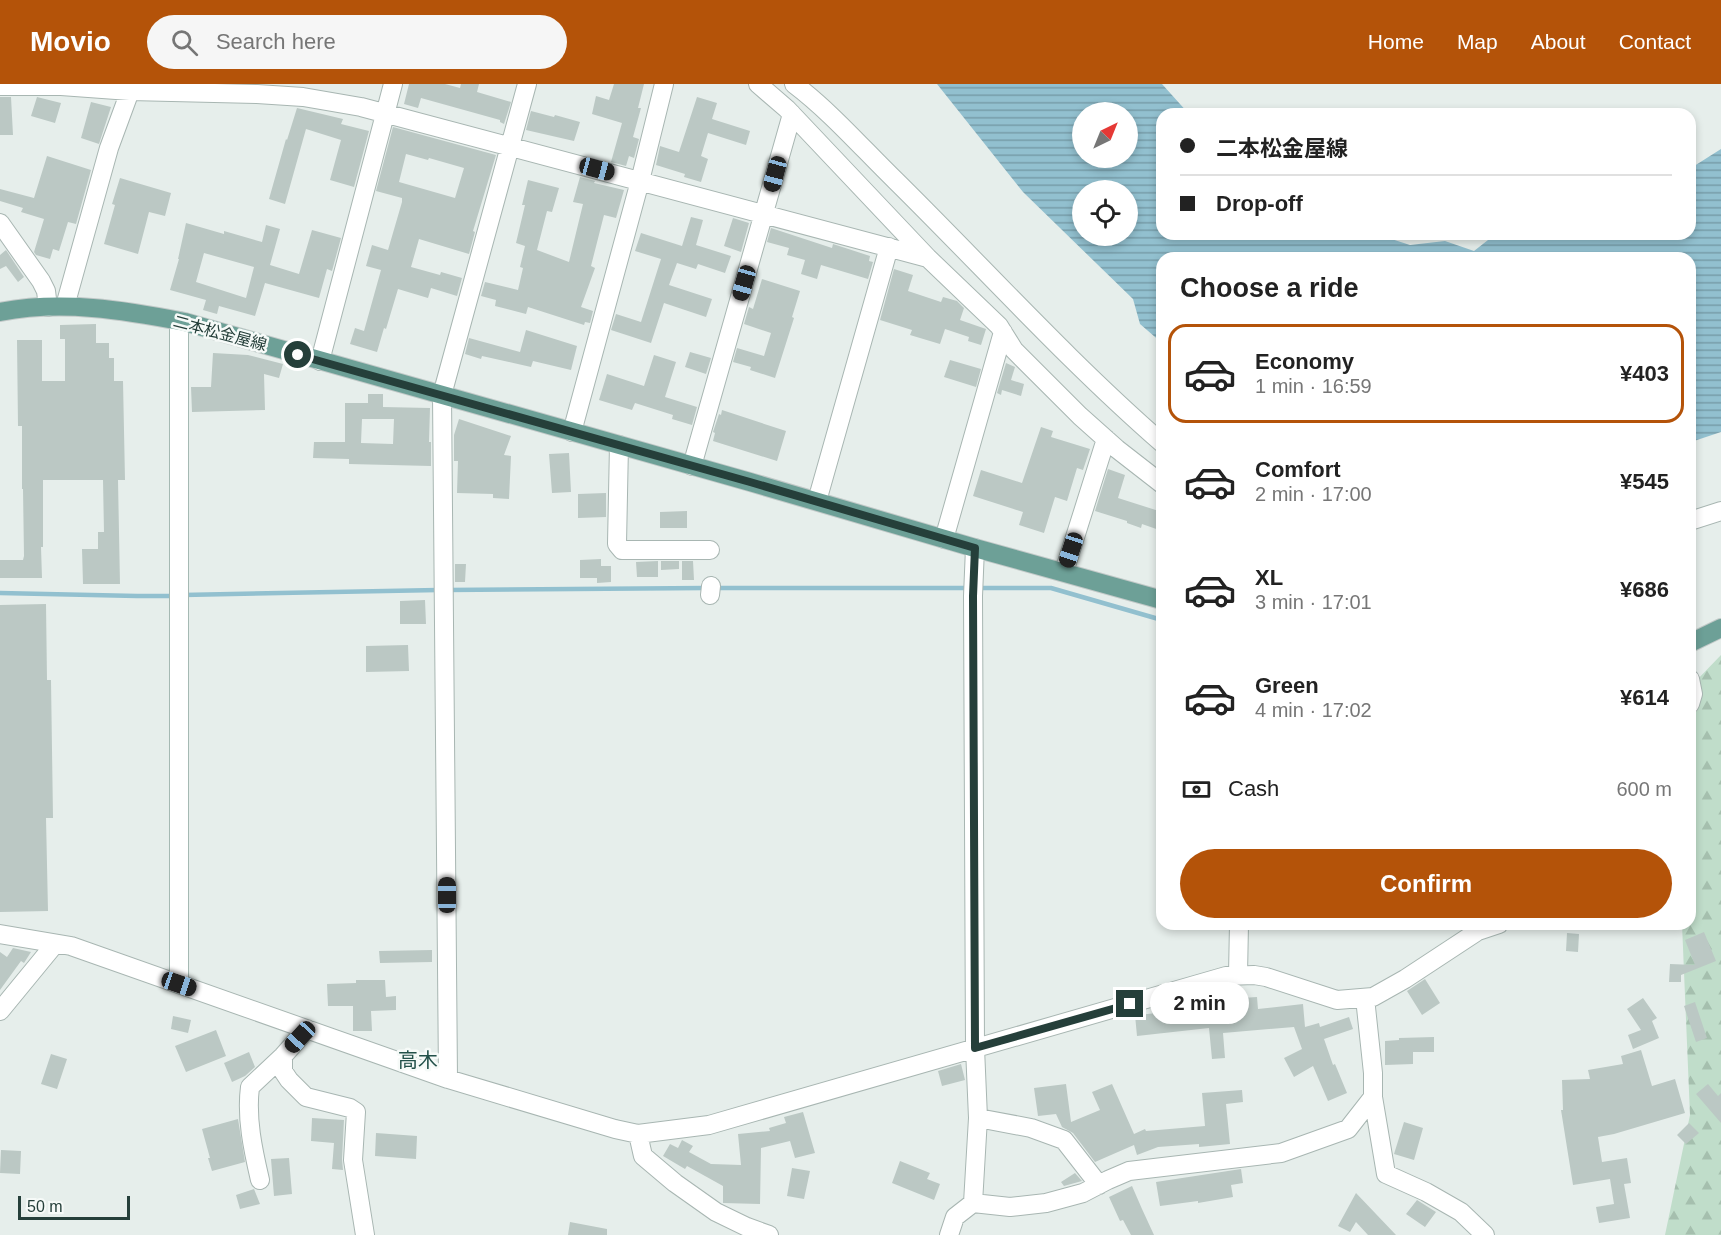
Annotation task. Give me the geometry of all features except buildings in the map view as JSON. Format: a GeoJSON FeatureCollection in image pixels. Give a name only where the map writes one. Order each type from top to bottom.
{"type":"FeatureCollection","features":[{"type":"Feature","properties":{"kind":"main road","name":"二本松金屋線"},"geometry":{"type":"LineString","coordinates":[[0,312],[17,308],[56,306],[142,313],[179,321],[1156,598]]}},
{"type":"Feature","properties":{"kind":"main road"},"geometry":{"type":"LineString","coordinates":[[1696,640],[1721,628]]}},
{"type":"Feature","properties":{"kind":"street"},"geometry":{"type":"LineString","coordinates":[[320,361],[393,84]]}},
{"type":"Feature","properties":{"kind":"street"},"geometry":{"type":"LineString","coordinates":[[448,1079],[442,395],[527,84]]}},
{"type":"Feature","properties":{"kind":"street"},"geometry":{"type":"LineString","coordinates":[[572,432],[664,84]]}},
{"type":"Feature","properties":{"kind":"street"},"geometry":{"type":"LineString","coordinates":[[758,84],[792,114],[928,258],[999,326],[1014,350],[1080,416],[1156,479]]}},
{"type":"Feature","properties":{"kind":"street"},"geometry":{"type":"LineString","coordinates":[[794,84],[919,203],[1065,352],[1156,438]]}},
{"type":"Feature","properties":{"kind":"street"},"geometry":{"type":"LineString","coordinates":[[0,86],[61,85],[130,91],[258,94],[303,97],[361,107],[928,258]]}},
{"type":"Feature","properties":{"kind":"street"},"geometry":{"type":"LineString","coordinates":[[56,306],[130,91]]}},
{"type":"Feature","properties":{"kind":"street"},"geometry":{"type":"LineString","coordinates":[[692,466],[792,114]]}},
{"type":"Feature","properties":{"kind":"street"},"geometry":{"type":"LineString","coordinates":[[0,223],[56,306]]}},
{"type":"Feature","properties":{"kind":"street"},"geometry":{"type":"LineString","coordinates":[[817,501],[889,247]]}},
{"type":"Feature","properties":{"kind":"street"},"geometry":{"type":"LineString","coordinates":[[179,321],[179,984]]}},
{"type":"Feature","properties":{"kind":"street"},"geometry":{"type":"LineString","coordinates":[[944,539],[1003,332]]}},
{"type":"Feature","properties":{"kind":"street"},"geometry":{"type":"LineString","coordinates":[[1064,572],[1106,439]]}},
{"type":"Feature","properties":{"kind":"street"},"geometry":{"type":"LineString","coordinates":[[619,445],[617,544],[622,550],[710,550]]}},
{"type":"Feature","properties":{"kind":"street"},"geometry":{"type":"LineString","coordinates":[[1696,519],[1721,511]]}},
{"type":"Feature","properties":{"kind":"street"},"geometry":{"type":"LineString","coordinates":[[973,1203],[978,1118],[975,1048],[975,548]]}},
{"type":"Feature","properties":{"kind":"street"},"geometry":{"type":"LineString","coordinates":[[1239,930],[1239,975]]}},
{"type":"Feature","properties":{"kind":"street"},"geometry":{"type":"LineString","coordinates":[[0,934],[71,946],[448,1079],[638,1134],[710,1125],[1215,979],[1239,975],[1266,977],[1336,1000],[1373,997],[1481,930]]}},
{"type":"Feature","properties":{"kind":"street"},"geometry":{"type":"LineString","coordinates":[[0,1011],[55,944]]}},
{"type":"Feature","properties":{"kind":"street"},"geometry":{"type":"LineString","coordinates":[[1365,998],[1373,1073],[1373,1097],[1386,1174],[1461,1212],[1485,1235]]}},
{"type":"Feature","properties":{"kind":"street"},"geometry":{"type":"LineString","coordinates":[[260,1180],[249,1119],[250,1087],[283,1056],[307,1029]]}},
{"type":"Feature","properties":{"kind":"street"},"geometry":{"type":"LineString","coordinates":[[283,1056],[283,1071],[306,1097],[350,1108],[356,1112],[353,1160],[365,1235]]}},
{"type":"Feature","properties":{"kind":"street"},"geometry":{"type":"LineString","coordinates":[[949,1235],[955,1217],[973,1203],[1010,1207],[1046,1203],[1083,1193],[1129,1171],[1281,1154],[1348,1129],[1373,1097]]}},
{"type":"Feature","properties":{"kind":"street"},"geometry":{"type":"LineString","coordinates":[[978,1118],[1031,1128],[1064,1140],[1099,1185]]}},
{"type":"Feature","properties":{"kind":"street"},"geometry":{"type":"LineString","coordinates":[[638,1134],[643,1156],[675,1183],[716,1212],[769,1235]]}},
{"type":"Feature","properties":{"kind":"green space"},"geometry":{"type":"Polygon","coordinates":[[[1721,655],[1721,1235],[1665,1235],[1690,1115],[1682,930],[1696,930],[1696,681],[1721,655]]]}},
{"type":"Feature","properties":{"kind":"water"},"geometry":{"type":"Polygon","coordinates":[[[937,84],[1162,84],[1184,108],[1156,108],[1156,240],[1395,240],[1410,245],[1445,241],[1474,251],[1488,240],[1696,240],[1696,165],[1721,149],[1721,432],[1696,440],[1696,252],[1156,252],[1156,338],[1140,324],[1133,299],[1079,246],[1138,246],[1138,180],[1072,180],[1072,240],[1023,192],[937,84]]]}},
{"type":"Feature","properties":{"kind":"waterway"},"geometry":{"type":"LineString","coordinates":[[447,590],[705,588]]}},
{"type":"Feature","properties":{"kind":"waterway"},"geometry":{"type":"LineString","coordinates":[[714,588],[969,588]]}},
{"type":"Feature","properties":{"kind":"waterway"},"geometry":{"type":"LineString","coordinates":[[978,588],[1051,588],[1156,618]]}},
{"type":"Feature","properties":{"kind":"waterway"},"geometry":{"type":"LineString","coordinates":[[183,595],[438,590]]}},
{"type":"Feature","properties":{"kind":"waterway"},"geometry":{"type":"LineString","coordinates":[[0,593],[174,596]]}},
{"type":"Feature","properties":{"kind":"district","name":"高木"},"geometry":{"type":"Point","coordinates":[418,1060]}},
{"type":"Feature","properties":{"kind":"route"},"geometry":{"type":"LineString","coordinates":[[298,355],[975,548],[973,596],[975,1048],[1130,1004]]}}]}
